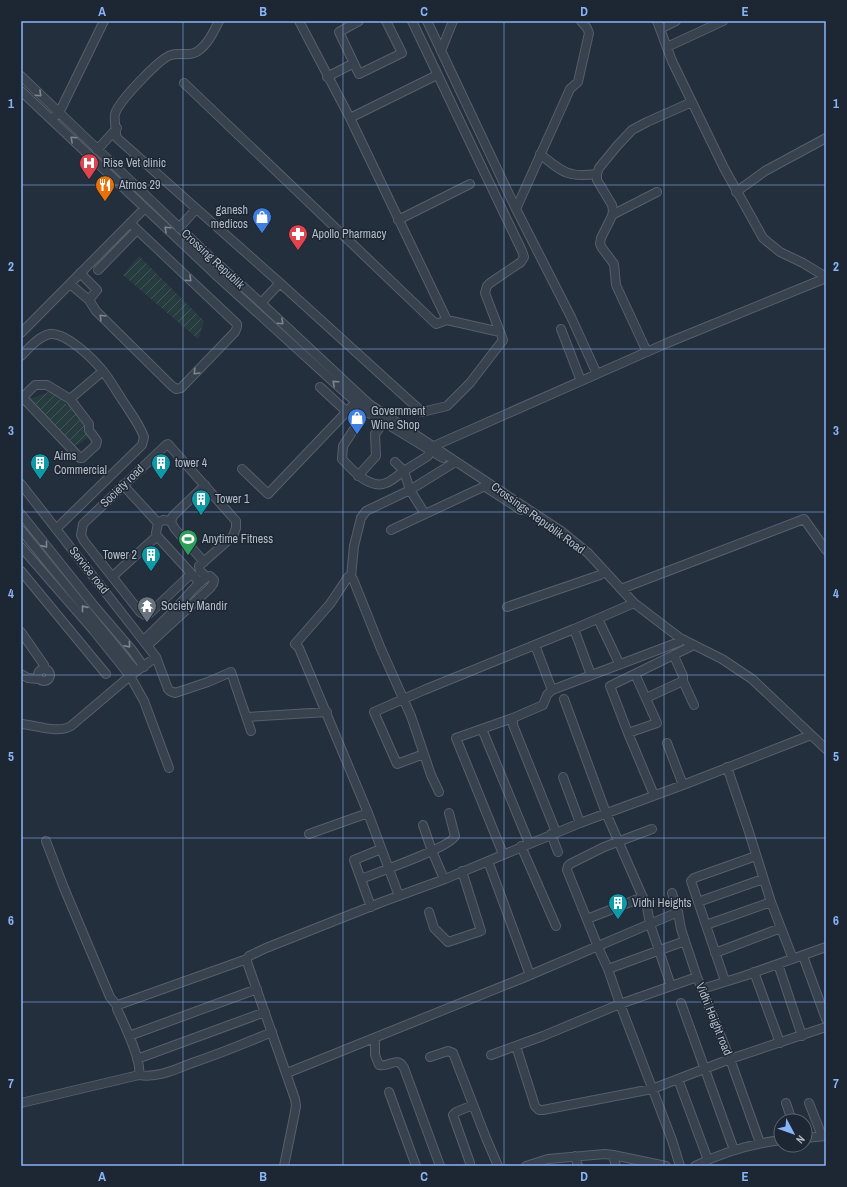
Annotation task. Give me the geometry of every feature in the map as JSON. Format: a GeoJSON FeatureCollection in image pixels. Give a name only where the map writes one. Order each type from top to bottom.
{"type":"FeatureCollection","features":[{"type":"Feature","properties":{"kind":"street"},"geometry":{"type":"LineString","coordinates":[[52,120],[59,113],[104,21]]}},
{"type":"Feature","properties":{"kind":"street"},"geometry":{"type":"LineString","coordinates":[[219,21],[200,51],[195,53],[171,55],[162,60],[140,81],[118,106],[114,120],[117,128],[117,138],[422,412],[447,406],[470,383],[503,340],[485,293],[490,283],[521,262],[524,257],[412,21]]}},
{"type":"Feature","properties":{"kind":"street"},"geometry":{"type":"LineString","coordinates":[[299,21],[327,77],[350,118],[446,320]]}},
{"type":"Feature","properties":{"kind":"street"},"geometry":{"type":"LineString","coordinates":[[359,21],[339,32],[359,74],[402,53],[386,21]]}},
{"type":"Feature","properties":{"kind":"street"},"geometry":{"type":"LineString","coordinates":[[427,21],[516,209],[571,317],[597,374]]}},
{"type":"Feature","properties":{"kind":"street"},"geometry":{"type":"LineString","coordinates":[[441,51],[453,21]]}},
{"type":"Feature","properties":{"kind":"street"},"geometry":{"type":"LineString","coordinates":[[516,209],[570,89],[578,82],[589,33],[581,21]]}},
{"type":"Feature","properties":{"kind":"street"},"geometry":{"type":"LineString","coordinates":[[656,21],[672,61],[736,192],[763,238],[771,246],[803,263],[826,278]]}},
{"type":"Feature","properties":{"kind":"street"},"geometry":{"type":"LineString","coordinates":[[660,29],[676,21]]}},
{"type":"Feature","properties":{"kind":"street"},"geometry":{"type":"LineString","coordinates":[[667,46],[722,21]]}},
{"type":"Feature","properties":{"kind":"street"},"geometry":{"type":"LineString","coordinates":[[327,77],[354,63]]}},
{"type":"Feature","properties":{"kind":"street"},"geometry":{"type":"LineString","coordinates":[[350,118],[437,75]]}},
{"type":"Feature","properties":{"kind":"street","name":"Crossing Republik"},"geometry":{"type":"LineString","coordinates":[[21,76],[179,228],[261,303],[363,404]]}},
{"type":"Feature","properties":{"kind":"street"},"geometry":{"type":"LineString","coordinates":[[184,83],[436,324],[446,320],[500,332]]}},
{"type":"Feature","properties":{"kind":"street"},"geometry":{"type":"LineString","coordinates":[[21,92],[216,275],[384,422],[432,448],[452,464],[571,544],[582,554],[600,575],[647,620],[679,642],[743,679],[809,736],[826,754]]}},
{"type":"Feature","properties":{"kind":"street"},"geometry":{"type":"LineString","coordinates":[[647,352],[616,285],[614,264],[600,244],[601,238],[612,214],[612,205],[597,180],[597,174],[599,168],[632,130],[692,102]]}},
{"type":"Feature","properties":{"kind":"street"},"geometry":{"type":"LineString","coordinates":[[98,150],[117,128]]}},
{"type":"Feature","properties":{"kind":"street"},"geometry":{"type":"LineString","coordinates":[[736,192],[765,172],[826,138]]}},
{"type":"Feature","properties":{"kind":"street"},"geometry":{"type":"LineString","coordinates":[[540,154],[563,171],[571,174],[579,176],[597,174]]}},
{"type":"Feature","properties":{"kind":"street"},"geometry":{"type":"LineString","coordinates":[[398,220],[470,184]]}},
{"type":"Feature","properties":{"kind":"street"},"geometry":{"type":"LineString","coordinates":[[612,214],[657,192]]}},
{"type":"Feature","properties":{"kind":"street"},"geometry":{"type":"LineString","coordinates":[[21,333],[145,208]]}},
{"type":"Feature","properties":{"kind":"street"},"geometry":{"type":"LineString","coordinates":[[179,228],[196,209]]}},
{"type":"Feature","properties":{"kind":"street"},"geometry":{"type":"LineString","coordinates":[[70,284],[89,300],[96,311],[176,389],[181,388],[235,332],[237,324],[130,224]]}},
{"type":"Feature","properties":{"kind":"street"},"geometry":{"type":"LineString","coordinates":[[94,260],[100,268],[137,230]]}},
{"type":"Feature","properties":{"kind":"street"},"geometry":{"type":"LineString","coordinates":[[80,273],[98,290],[89,300]]}},
{"type":"Feature","properties":{"kind":"street"},"geometry":{"type":"LineString","coordinates":[[363,404],[343,446],[342,459],[358,476],[375,484],[385,484],[428,456],[432,448],[647,352],[826,278]]}},
{"type":"Feature","properties":{"kind":"street"},"geometry":{"type":"LineString","coordinates":[[261,303],[280,283]]}},
{"type":"Feature","properties":{"kind":"street"},"geometry":{"type":"LineString","coordinates":[[561,329],[582,381]]}},
{"type":"Feature","properties":{"kind":"street"},"geometry":{"type":"LineString","coordinates":[[21,356],[43,337],[49,334],[56,334],[64,337],[88,355],[103,370],[144,437],[144,442],[130,457],[56,528]]}},
{"type":"Feature","properties":{"kind":"street"},"geometry":{"type":"LineString","coordinates":[[70,400],[103,370]]}},
{"type":"Feature","properties":{"kind":"street"},"geometry":{"type":"LineString","coordinates":[[36,385],[47,385],[70,400],[89,424],[89,430],[97,441],[96,445],[82,458],[80,458],[25,400],[24,396],[36,385]]}},
{"type":"Feature","properties":{"kind":"street"},"geometry":{"type":"LineString","coordinates":[[320,387],[347,412]]}},
{"type":"Feature","properties":{"kind":"street"},"geometry":{"type":"LineString","coordinates":[[242,469],[268,494],[347,412],[363,404]]}},
{"type":"Feature","properties":{"kind":"street","name":"Crossings Republik Road"},"geometry":{"type":"LineString","coordinates":[[363,404],[561,531],[588,553],[621,590],[632,605],[680,638],[722,659],[752,679],[809,736],[826,749]]}},
{"type":"Feature","properties":{"kind":"street"},"geometry":{"type":"LineString","coordinates":[[358,476],[376,456],[375,434],[384,422]]}},
{"type":"Feature","properties":{"kind":"street","name":"Society road"},"geometry":{"type":"LineString","coordinates":[[190,574],[150,613],[145,615],[140,612],[84,541],[81,535],[83,524],[166,444],[168,444],[205,484],[236,520],[236,528],[233,536],[201,565]]}},
{"type":"Feature","properties":{"kind":"street"},"geometry":{"type":"LineString","coordinates":[[395,462],[404,471],[410,490],[425,514]]}},
{"type":"Feature","properties":{"kind":"street"},"geometry":{"type":"LineString","coordinates":[[439,792],[431,775],[411,716],[380,649],[351,577],[354,546],[361,518],[366,511],[410,490],[452,464]]}},
{"type":"Feature","properties":{"kind":"street","name":"Service road"},"geometry":{"type":"LineString","coordinates":[[21,484],[146,642],[156,657],[168,689],[175,693],[208,682],[231,672],[247,717]]}},
{"type":"Feature","properties":{"kind":"street"},"geometry":{"type":"LineString","coordinates":[[200,583],[190,574],[156,533],[158,523],[163,520],[170,521],[173,516],[205,484]]}},
{"type":"Feature","properties":{"kind":"street"},"geometry":{"type":"LineString","coordinates":[[123,486],[158,523]]}},
{"type":"Feature","properties":{"kind":"street"},"geometry":{"type":"LineString","coordinates":[[391,530],[485,486]]}},
{"type":"Feature","properties":{"kind":"street"},"geometry":{"type":"LineString","coordinates":[[21,514],[144,666]]}},
{"type":"Feature","properties":{"kind":"street"},"geometry":{"type":"LineString","coordinates":[[173,516],[171,522],[201,565],[207,577]]}},
{"type":"Feature","properties":{"kind":"street"},"geometry":{"type":"LineString","coordinates":[[621,590],[804,519],[826,550]]}},
{"type":"Feature","properties":{"kind":"street"},"geometry":{"type":"LineString","coordinates":[[21,530],[133,673],[169,768]]}},
{"type":"Feature","properties":{"kind":"street"},"geometry":{"type":"LineString","coordinates":[[113,576],[157,536]]}},
{"type":"Feature","properties":{"kind":"street"},"geometry":{"type":"LineString","coordinates":[[21,547],[94,631],[133,673]]}},
{"type":"Feature","properties":{"kind":"street"},"geometry":{"type":"LineString","coordinates":[[21,571],[106,674]]}},
{"type":"Feature","properties":{"kind":"street"},"geometry":{"type":"LineString","coordinates":[[507,607],[600,575]]}},
{"type":"Feature","properties":{"kind":"street"},"geometry":{"type":"LineString","coordinates":[[207,577],[213,577],[213,584],[146,642],[200,583],[207,577]]}},
{"type":"Feature","properties":{"kind":"street"},"geometry":{"type":"LineString","coordinates":[[351,577],[346,579],[330,604],[295,644],[299,648],[368,813],[399,896]]}},
{"type":"Feature","properties":{"kind":"street"},"geometry":{"type":"LineString","coordinates":[[424,754],[396,764],[374,712],[632,605]]}},
{"type":"Feature","properties":{"kind":"street"},"geometry":{"type":"LineString","coordinates":[[598,619],[619,663]]}},
{"type":"Feature","properties":{"kind":"street"},"geometry":{"type":"LineString","coordinates":[[574,629],[591,675]]}},
{"type":"Feature","properties":{"kind":"street"},"geometry":{"type":"LineString","coordinates":[[21,632],[45,669],[38,673],[38,679],[28,678],[21,674]]}},
{"type":"Feature","properties":{"kind":"street"},"geometry":{"type":"LineString","coordinates":[[503,854],[456,738],[513,718],[543,705],[547,695],[552,690],[619,663],[679,642]]}},
{"type":"Feature","properties":{"kind":"street"},"geometry":{"type":"LineString","coordinates":[[535,645],[552,690]]}},
{"type":"Feature","properties":{"kind":"street"},"geometry":{"type":"LineString","coordinates":[[654,795],[610,686],[690,647]]}},
{"type":"Feature","properties":{"kind":"street"},"geometry":{"type":"LineString","coordinates":[[674,656],[694,705]]}},
{"type":"Feature","properties":{"kind":"street"},"geometry":{"type":"LineString","coordinates":[[21,724],[66,729],[133,673],[156,657]]}},
{"type":"Feature","properties":{"kind":"street"},"geometry":{"type":"LineString","coordinates":[[628,733],[657,724],[635,674]]}},
{"type":"Feature","properties":{"kind":"street"},"geometry":{"type":"LineString","coordinates":[[646,698],[683,681]]}},
{"type":"Feature","properties":{"kind":"street"},"geometry":{"type":"LineString","coordinates":[[564,699],[606,813],[647,907],[650,924],[671,986]]}},
{"type":"Feature","properties":{"kind":"street"},"geometry":{"type":"LineString","coordinates":[[251,731],[247,717],[326,712]]}},
{"type":"Feature","properties":{"kind":"street"},"geometry":{"type":"LineString","coordinates":[[513,718],[513,725],[554,833],[558,852]]}},
{"type":"Feature","properties":{"kind":"street"},"geometry":{"type":"LineString","coordinates":[[482,729],[556,926]]}},
{"type":"Feature","properties":{"kind":"street"},"geometry":{"type":"LineString","coordinates":[[117,1006],[121,1003],[246,959],[266,948],[462,872],[554,833],[809,736]]}},
{"type":"Feature","properties":{"kind":"street"},"geometry":{"type":"LineString","coordinates":[[667,744],[683,785]]}},
{"type":"Feature","properties":{"kind":"street"},"geometry":{"type":"LineString","coordinates":[[727,767],[770,902],[793,959]]}},
{"type":"Feature","properties":{"kind":"street"},"geometry":{"type":"LineString","coordinates":[[563,777],[580,823]]}},
{"type":"Feature","properties":{"kind":"street"},"geometry":{"type":"LineString","coordinates":[[309,834],[368,813]]}},
{"type":"Feature","properties":{"kind":"street"},"geometry":{"type":"LineString","coordinates":[[360,879],[432,851],[454,839],[455,832],[449,813]]}},
{"type":"Feature","properties":{"kind":"street"},"geometry":{"type":"LineString","coordinates":[[423,825],[444,879]]}},
{"type":"Feature","properties":{"kind":"street"},"geometry":{"type":"LineString","coordinates":[[652,829],[591,853],[568,866],[568,872],[608,969],[657,1104],[672,1140],[680,1166]]}},
{"type":"Feature","properties":{"kind":"street"},"geometry":{"type":"LineString","coordinates":[[46,842],[110,997],[117,1006],[129,1036],[137,1059],[139,1075]]}},
{"type":"Feature","properties":{"kind":"street"},"geometry":{"type":"LineString","coordinates":[[371,907],[354,860],[381,849]]}},
{"type":"Feature","properties":{"kind":"street"},"geometry":{"type":"LineString","coordinates":[[725,981],[691,884],[692,879],[756,856]]}},
{"type":"Feature","properties":{"kind":"street"},"geometry":{"type":"LineString","coordinates":[[488,861],[530,975]]}},
{"type":"Feature","properties":{"kind":"street"},"geometry":{"type":"LineString","coordinates":[[429,912],[434,928],[448,942],[481,931],[462,872]]}},
{"type":"Feature","properties":{"kind":"street"},"geometry":{"type":"LineString","coordinates":[[698,902],[763,879]]}},
{"type":"Feature","properties":{"kind":"street","name":"Vidhi Height road"},"geometry":{"type":"LineString","coordinates":[[672,893],[678,912],[681,929],[697,977],[730,1059],[760,1143]]}},
{"type":"Feature","properties":{"kind":"street"},"geometry":{"type":"LineString","coordinates":[[587,919],[643,897]]}},
{"type":"Feature","properties":{"kind":"street"},"geometry":{"type":"LineString","coordinates":[[706,925],[770,902]]}},
{"type":"Feature","properties":{"kind":"street"},"geometry":{"type":"LineString","coordinates":[[286,1073],[530,975],[678,912]]}},
{"type":"Feature","properties":{"kind":"street"},"geometry":{"type":"LineString","coordinates":[[715,953],[781,928]]}},
{"type":"Feature","properties":{"kind":"street"},"geometry":{"type":"LineString","coordinates":[[608,969],[685,941]]}},
{"type":"Feature","properties":{"kind":"street"},"geometry":{"type":"LineString","coordinates":[[702,989],[826,948]]}},
{"type":"Feature","properties":{"kind":"street"},"geometry":{"type":"LineString","coordinates":[[803,956],[826,1019]]}},
{"type":"Feature","properties":{"kind":"street"},"geometry":{"type":"LineString","coordinates":[[246,959],[296,1106],[284,1166]]}},
{"type":"Feature","properties":{"kind":"street"},"geometry":{"type":"LineString","coordinates":[[778,964],[802,1036]]}},
{"type":"Feature","properties":{"kind":"street"},"geometry":{"type":"LineString","coordinates":[[754,972],[780,1043]]}},
{"type":"Feature","properties":{"kind":"street"},"geometry":{"type":"LineString","coordinates":[[491,1055],[620,1004],[697,977]]}},
{"type":"Feature","properties":{"kind":"street"},"geometry":{"type":"LineString","coordinates":[[129,1036],[257,989]]}},
{"type":"Feature","properties":{"kind":"street"},"geometry":{"type":"LineString","coordinates":[[681,1003],[734,1150]]}},
{"type":"Feature","properties":{"kind":"street"},"geometry":{"type":"LineString","coordinates":[[137,1059],[265,1012]]}},
{"type":"Feature","properties":{"kind":"street"},"geometry":{"type":"LineString","coordinates":[[516,1046],[535,1106],[539,1110],[652,1089],[730,1059],[826,1027]]}},
{"type":"Feature","properties":{"kind":"street"},"geometry":{"type":"LineString","coordinates":[[21,1102],[139,1075],[154,1076],[211,1057],[272,1032]]}},
{"type":"Feature","properties":{"kind":"street"},"geometry":{"type":"LineString","coordinates":[[375,1038],[376,1058],[379,1065],[384,1066],[398,1062],[404,1068],[440,1166]]}},
{"type":"Feature","properties":{"kind":"street"},"geometry":{"type":"LineString","coordinates":[[430,1057],[452,1051],[498,1166]]}},
{"type":"Feature","properties":{"kind":"street"},"geometry":{"type":"LineString","coordinates":[[678,1079],[708,1160]]}},
{"type":"Feature","properties":{"kind":"street"},"geometry":{"type":"LineString","coordinates":[[389,1092],[416,1166]]}},
{"type":"Feature","properties":{"kind":"street"},"geometry":{"type":"LineString","coordinates":[[786,1103],[789,1113]]}},
{"type":"Feature","properties":{"kind":"street"},"geometry":{"type":"LineString","coordinates":[[809,1103],[822,1123],[824,1136],[813,1137]]}},
{"type":"Feature","properties":{"kind":"street"},"geometry":{"type":"LineString","coordinates":[[470,1163],[453,1115],[456,1112],[473,1105]]}},
{"type":"Feature","properties":{"kind":"street"},"geometry":{"type":"LineString","coordinates":[[695,1166],[734,1150],[773,1141]]}},
{"type":"Feature","properties":{"kind":"street"},"geometry":{"type":"LineString","coordinates":[[613,1155],[616,1166]]}},
{"type":"Feature","properties":{"kind":"street"},"geometry":{"type":"LineString","coordinates":[[526,1166],[540,1164],[548,1159],[575,1156],[613,1155],[666,1166]]}},
{"type":"Feature","properties":{"kind":"street"},"geometry":{"type":"LineString","coordinates":[[575,1156],[578,1166]]}},
{"type":"Feature","properties":{"kind":"green space"},"geometry":{"type":"Polygon","coordinates":[[[139,256],[204,321],[198,339],[123,275],[139,256]]]}},
{"type":"Feature","properties":{"kind":"green space"},"geometry":{"type":"Polygon","coordinates":[[[51,391],[74,411],[83,423],[86,430],[88,438],[74,447],[30,399],[51,391]]]}},
{"type":"Feature","properties":{"kind":"place","name":"Rise Vet clinic"},"geometry":{"type":"Point","coordinates":[89,180]}},
{"type":"Feature","properties":{"kind":"place","name":"Atmos 29"},"geometry":{"type":"Point","coordinates":[105,202]}},
{"type":"Feature","properties":{"kind":"place","name":"ganesh medicos"},"geometry":{"type":"Point","coordinates":[262,234]}},
{"type":"Feature","properties":{"kind":"place","name":"Apollo Pharmacy"},"geometry":{"type":"Point","coordinates":[298,251]}},
{"type":"Feature","properties":{"kind":"place","name":"Government Wine Shop"},"geometry":{"type":"Point","coordinates":[357,435]}},
{"type":"Feature","properties":{"kind":"place","name":"Aims Commercial"},"geometry":{"type":"Point","coordinates":[40,480]}},
{"type":"Feature","properties":{"kind":"place","name":"tower 4"},"geometry":{"type":"Point","coordinates":[161,480]}},
{"type":"Feature","properties":{"kind":"place","name":"Tower 1"},"geometry":{"type":"Point","coordinates":[201,516]}},
{"type":"Feature","properties":{"kind":"place","name":"Anytime Fitness"},"geometry":{"type":"Point","coordinates":[188,556]}},
{"type":"Feature","properties":{"kind":"place","name":"Tower 2"},"geometry":{"type":"Point","coordinates":[151,572]}},
{"type":"Feature","properties":{"kind":"place","name":"Society Mandir"},"geometry":{"type":"Point","coordinates":[147,623]}},
{"type":"Feature","properties":{"kind":"place","name":"Vidhi Heights"},"geometry":{"type":"Point","coordinates":[618,920]}}]}
